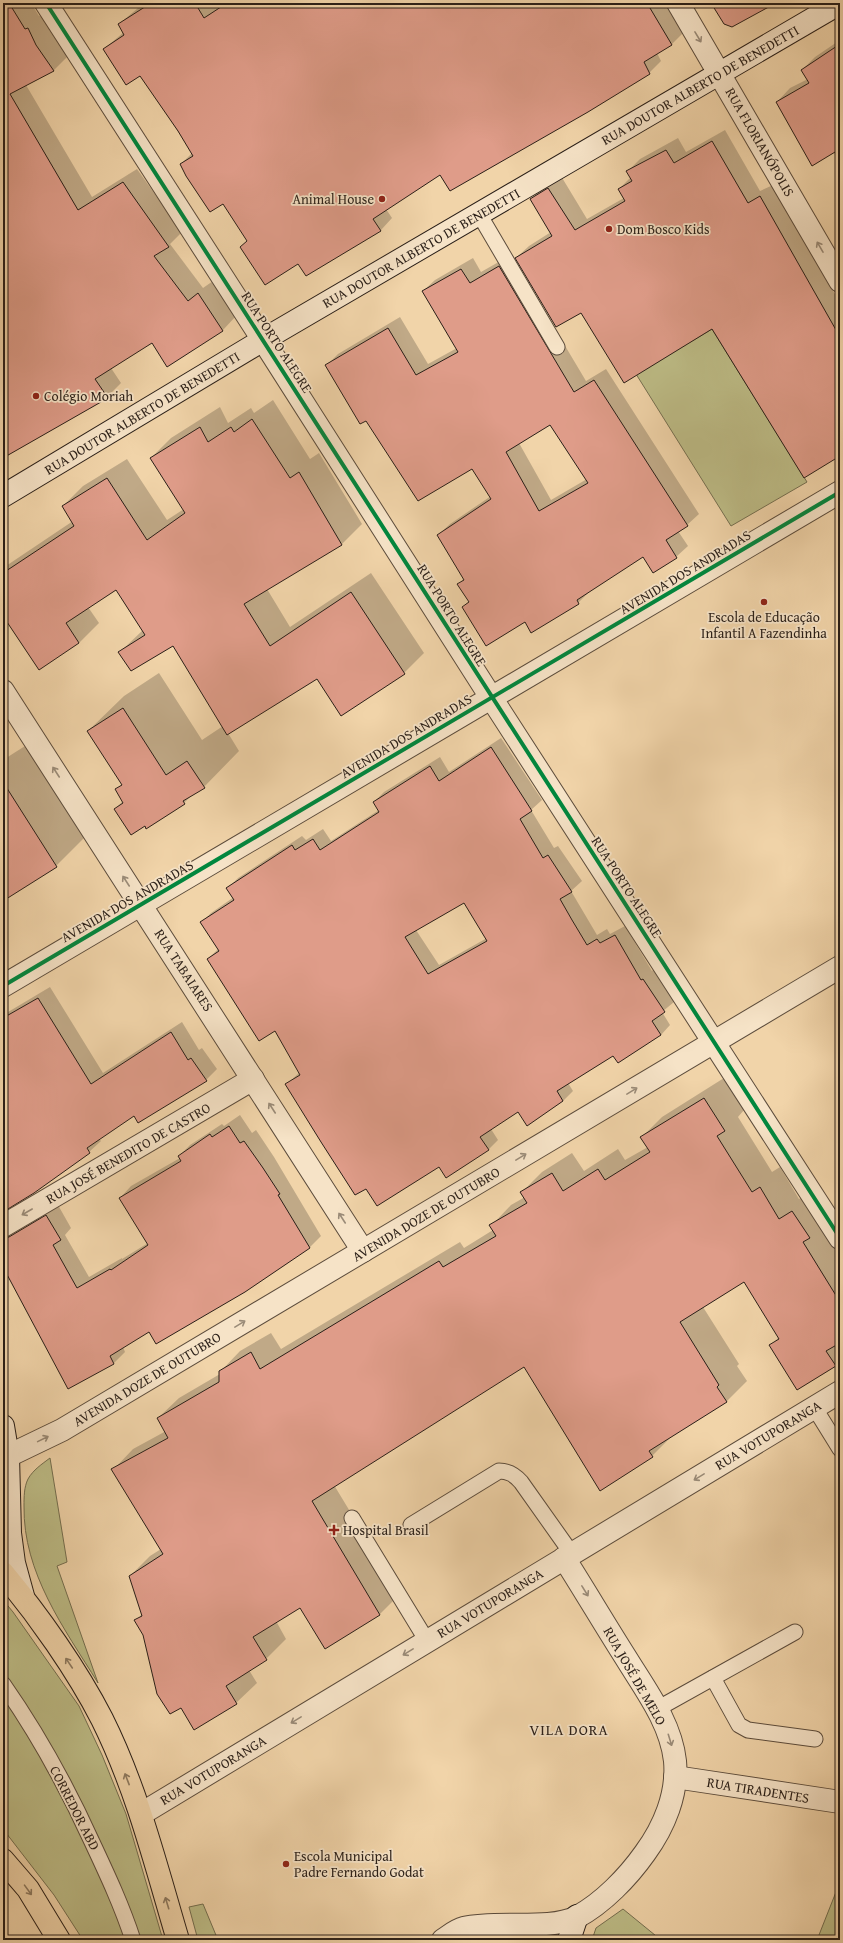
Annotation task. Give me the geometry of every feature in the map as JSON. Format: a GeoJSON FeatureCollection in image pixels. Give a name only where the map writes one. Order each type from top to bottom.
{"type":"FeatureCollection","features":[{"type":"Feature","properties":{"kind":"main road"},"geometry":{"type":"LineString","coordinates":[[3,1573],[23,1596],[82,1683],[102,1719],[141,1814],[178,1940]]}},
{"type":"Feature","properties":{"kind":"main road"},"geometry":{"type":"LineString","coordinates":[[3,1860],[28,1889],[59,1940]]}},
{"type":"Feature","properties":{"kind":"street","name":"RUA PORTO ALEGRE"},"geometry":{"type":"LineString","coordinates":[[46,3],[840,1238]]}},
{"type":"Feature","properties":{"kind":"street","name":"RUA FLORIANÓPOLIS"},"geometry":{"type":"LineString","coordinates":[[678,3],[840,281]]}},
{"type":"Feature","properties":{"kind":"street","name":"RUA DOUTOR ALBERTO DE BENEDETTI"},"geometry":{"type":"LineString","coordinates":[[3,496],[263,340],[840,3]]}},
{"type":"Feature","properties":{"kind":"street","name":"AVENIDA DOS ANDRADAS"},"geometry":{"type":"LineString","coordinates":[[3,986],[840,492]]}},
{"type":"Feature","properties":{"kind":"street","name":"RUA TABAIARES"},"geometry":{"type":"LineString","coordinates":[[3,691],[142,904],[363,1251]]}},
{"type":"Feature","properties":{"kind":"street","name":"AVENIDA DOZE DE OUTUBRO"},"geometry":{"type":"LineString","coordinates":[[8,1456],[62,1430],[840,967]]}},
{"type":"Feature","properties":{"kind":"street","name":"RUA JOSÉ BENEDITO DE CASTRO"},"geometry":{"type":"LineString","coordinates":[[3,1226],[253,1079]]}},
{"type":"Feature","properties":{"kind":"street","name":"RUA VOTUPORANGA"},"geometry":{"type":"LineString","coordinates":[[141,1814],[840,1392]]}},
{"type":"Feature","properties":{"kind":"street"},"geometry":{"type":"LineString","coordinates":[[3,1426],[8,1456],[10,1533],[14,1563],[23,1596]]}},
{"type":"Feature","properties":{"kind":"street","name":"RUA JOSÉ DE MELO"},"geometry":{"type":"LineString","coordinates":[[442,1940],[463,1928],[563,1922],[577,1916],[614,1890],[628,1876],[650,1847],[667,1814],[673,1796],[676,1777],[675,1760],[670,1739],[657,1709],[568,1556]]}},
{"type":"Feature","properties":{"kind":"street","name":"RUA TIRADENTES"},"geometry":{"type":"LineString","coordinates":[[676,1777],[840,1802]]}},
{"type":"Feature","properties":{"kind":"street"},"geometry":{"type":"LineString","coordinates":[[569,1940],[577,1916]]}},
{"type":"Feature","properties":{"kind":"street"},"geometry":{"type":"LineString","coordinates":[[577,1916],[577,1940]]}},
{"type":"Feature","properties":{"kind":"lane"},"geometry":{"type":"LineString","coordinates":[[479,214],[557,347]]}},
{"type":"Feature","properties":{"kind":"lane"},"geometry":{"type":"LineString","coordinates":[[814,1407],[840,1449]]}},
{"type":"Feature","properties":{"kind":"lane"},"geometry":{"type":"LineString","coordinates":[[411,1525],[499,1471],[506,1471],[515,1475],[522,1482],[568,1556]]}},
{"type":"Feature","properties":{"kind":"lane"},"geometry":{"type":"LineString","coordinates":[[352,1518],[427,1641]]}},
{"type":"Feature","properties":{"kind":"lane"},"geometry":{"type":"LineString","coordinates":[[657,1709],[795,1632]]}},
{"type":"Feature","properties":{"kind":"lane"},"geometry":{"type":"LineString","coordinates":[[713,1678],[739,1725],[748,1730],[815,1739]]}},
{"type":"Feature","properties":{"kind":"lane","name":"CORREDOR ABD"},"geometry":{"type":"LineString","coordinates":[[3,1684],[56,1768],[105,1869],[133,1940]]}},
{"type":"Feature","properties":{"kind":"shaded area"},"geometry":{"type":"Polygon","coordinates":[[[712,329],[807,482],[731,526],[636,374],[712,329]]]}},
{"type":"Feature","properties":{"kind":"shaded area"},"geometry":{"type":"Polygon","coordinates":[[[50,1458],[67,1562],[57,1566],[98,1683],[72,1642],[48,1599],[30,1554],[25,1531],[24,1496],[28,1479],[38,1467],[50,1458]]]}},
{"type":"Feature","properties":{"kind":"shaded area"},"geometry":{"type":"Polygon","coordinates":[[[3,1600],[79,1706],[102,1755],[126,1814],[163,1940],[83,1940],[54,1895],[3,1829],[3,1600]]]}},
{"type":"Feature","properties":{"kind":"shaded area"},"geometry":{"type":"Polygon","coordinates":[[[836,1892],[840,1894],[840,1940],[817,1940],[836,1892]]]}},
{"type":"Feature","properties":{"kind":"shaded area"},"geometry":{"type":"Polygon","coordinates":[[[203,1904],[218,1940],[198,1940],[189,1907],[203,1904]]]}},
{"type":"Feature","properties":{"kind":"shaded area"},"geometry":{"type":"Polygon","coordinates":[[[623,1909],[661,1940],[592,1940],[596,1928],[623,1909]]]}},
{"type":"Feature","properties":{"kind":"building"},"geometry":{"type":"Polygon","coordinates":[[[3,3],[9,3],[25,29],[28,28],[36,45],[54,71],[10,94],[78,210],[123,182],[169,247],[154,256],[188,301],[198,293],[223,331],[167,367],[152,343],[95,379],[108,398],[3,458],[3,3]]]}},
{"type":"Feature","properties":{"kind":"building"},"geometry":{"type":"Polygon","coordinates":[[[151,3],[195,3],[204,18],[227,3],[647,3],[672,45],[644,62],[650,74],[588,112],[450,191],[440,175],[373,219],[381,231],[306,276],[298,264],[265,285],[240,247],[247,241],[223,204],[210,212],[186,176],[180,164],[193,156],[178,131],[140,76],[126,85],[103,49],[124,35],[118,24],[151,3]]]}},
{"type":"Feature","properties":{"kind":"building"},"geometry":{"type":"Polygon","coordinates":[[[711,3],[776,3],[732,27],[724,24],[711,3]]]}},
{"type":"Feature","properties":{"kind":"building"},"geometry":{"type":"Polygon","coordinates":[[[840,44],[840,149],[812,166],[776,102],[809,83],[801,70],[840,44]]]}},
{"type":"Feature","properties":{"kind":"building"},"geometry":{"type":"Polygon","coordinates":[[[712,141],[748,203],[760,196],[840,337],[840,456],[804,478],[712,329],[624,383],[581,313],[556,327],[515,258],[552,236],[530,199],[548,188],[575,230],[625,201],[618,189],[632,181],[626,171],[666,150],[674,163],[712,141]]]}},
{"type":"Feature","properties":{"kind":"building"},"geometry":{"type":"Polygon","coordinates":[[[499,266],[574,392],[594,380],[688,526],[666,540],[677,558],[653,573],[643,557],[577,600],[579,604],[531,633],[525,622],[486,646],[462,607],[469,602],[457,584],[464,580],[437,535],[491,499],[472,469],[418,501],[366,421],[360,424],[325,365],[388,328],[416,375],[458,352],[422,291],[461,269],[470,283],[499,266]],[[550,425],[506,452],[539,511],[588,483],[550,425]]]}},
{"type":"Feature","properties":{"kind":"building"},"geometry":{"type":"Polygon","coordinates":[[[252,419],[290,478],[299,472],[342,545],[244,604],[270,646],[351,592],[405,674],[341,716],[317,679],[227,735],[173,646],[131,671],[118,652],[145,635],[116,590],[66,623],[79,643],[39,670],[3,616],[3,573],[74,526],[62,506],[107,478],[147,540],[185,513],[150,458],[200,427],[208,442],[231,427],[234,432],[252,419]]]}},
{"type":"Feature","properties":{"kind":"building"},"geometry":{"type":"Polygon","coordinates":[[[123,708],[166,775],[187,761],[205,788],[183,801],[185,804],[146,829],[145,826],[131,835],[114,809],[123,803],[115,789],[122,785],[87,731],[123,708]]]}},
{"type":"Feature","properties":{"kind":"building"},"geometry":{"type":"Polygon","coordinates":[[[491,747],[532,811],[520,819],[543,858],[548,855],[572,892],[560,899],[587,945],[597,939],[600,943],[615,935],[641,980],[643,979],[665,1012],[652,1021],[661,1035],[618,1063],[613,1056],[557,1091],[563,1101],[527,1126],[518,1112],[480,1137],[489,1150],[446,1178],[439,1167],[377,1206],[366,1189],[355,1195],[321,1142],[285,1084],[300,1075],[275,1031],[259,1041],[207,959],[219,951],[200,922],[234,900],[226,888],[292,845],[295,850],[313,839],[320,850],[379,812],[373,802],[430,766],[439,781],[491,747]],[[464,903],[405,937],[428,974],[487,941],[464,903]]]}},
{"type":"Feature","properties":{"kind":"building"},"geometry":{"type":"Polygon","coordinates":[[[3,782],[57,867],[3,901],[3,782]]]}},
{"type":"Feature","properties":{"kind":"building"},"geometry":{"type":"Polygon","coordinates":[[[38,998],[91,1084],[171,1032],[188,1060],[191,1058],[207,1081],[138,1123],[134,1116],[87,1148],[90,1153],[34,1193],[3,1212],[3,1018],[38,998]]]}},
{"type":"Feature","properties":{"kind":"building","name":"Hospital Brasil"},"geometry":{"type":"Polygon","coordinates":[[[704,1098],[725,1131],[717,1136],[752,1192],[760,1187],[779,1219],[792,1211],[810,1238],[803,1242],[840,1302],[840,1343],[826,1351],[836,1366],[797,1390],[769,1345],[779,1339],[744,1282],[680,1322],[719,1385],[717,1387],[727,1402],[649,1451],[653,1457],[600,1491],[524,1367],[312,1501],[380,1615],[325,1649],[300,1608],[253,1637],[267,1660],[226,1686],[237,1704],[194,1730],[181,1708],[170,1714],[157,1694],[143,1635],[134,1620],[142,1616],[129,1576],[163,1554],[111,1469],[168,1438],[157,1418],[219,1382],[219,1371],[251,1352],[260,1369],[439,1261],[443,1267],[496,1236],[489,1225],[527,1203],[520,1192],[552,1173],[563,1191],[598,1169],[605,1180],[650,1152],[640,1137],[704,1098]]]}},
{"type":"Feature","properties":{"kind":"building"},"geometry":{"type":"Polygon","coordinates":[[[229,1126],[240,1143],[244,1141],[263,1168],[280,1194],[278,1195],[310,1248],[245,1292],[156,1344],[149,1332],[110,1356],[114,1364],[68,1389],[3,1267],[3,1238],[9,1237],[46,1215],[61,1240],[53,1245],[77,1288],[110,1269],[111,1270],[148,1245],[119,1198],[181,1161],[178,1156],[210,1134],[212,1137],[229,1126]]]}},
{"type":"Feature","properties":{"kind":"cycle path"},"geometry":{"type":"LineString","coordinates":[[46,3],[840,1238]]}},
{"type":"Feature","properties":{"kind":"cycle path"},"geometry":{"type":"LineString","coordinates":[[3,986],[840,492]]}},
{"type":"Feature","properties":{"kind":"place","name":"Animal House"},"geometry":{"type":"Point","coordinates":[382,199]}},
{"type":"Feature","properties":{"kind":"place","name":"Dom Bosco Kids"},"geometry":{"type":"Point","coordinates":[609,229]}},
{"type":"Feature","properties":{"kind":"place","name":"Colégio Moriah"},"geometry":{"type":"Point","coordinates":[36,396]}},
{"type":"Feature","properties":{"kind":"place","name":"Escola de Educação Infantil A Fazendinha"},"geometry":{"type":"Point","coordinates":[764,602]}},
{"type":"Feature","properties":{"kind":"place","name":"Hospital Brasil"},"geometry":{"type":"Point","coordinates":[334,1530]}},
{"type":"Feature","properties":{"kind":"place","name":"Escola Municipal Padre Fernando Godat"},"geometry":{"type":"Point","coordinates":[286,1864]}},
{"type":"Feature","properties":{"kind":"district","name":"VILA DORA"},"geometry":{"type":"Point","coordinates":[569,1730]}}]}
